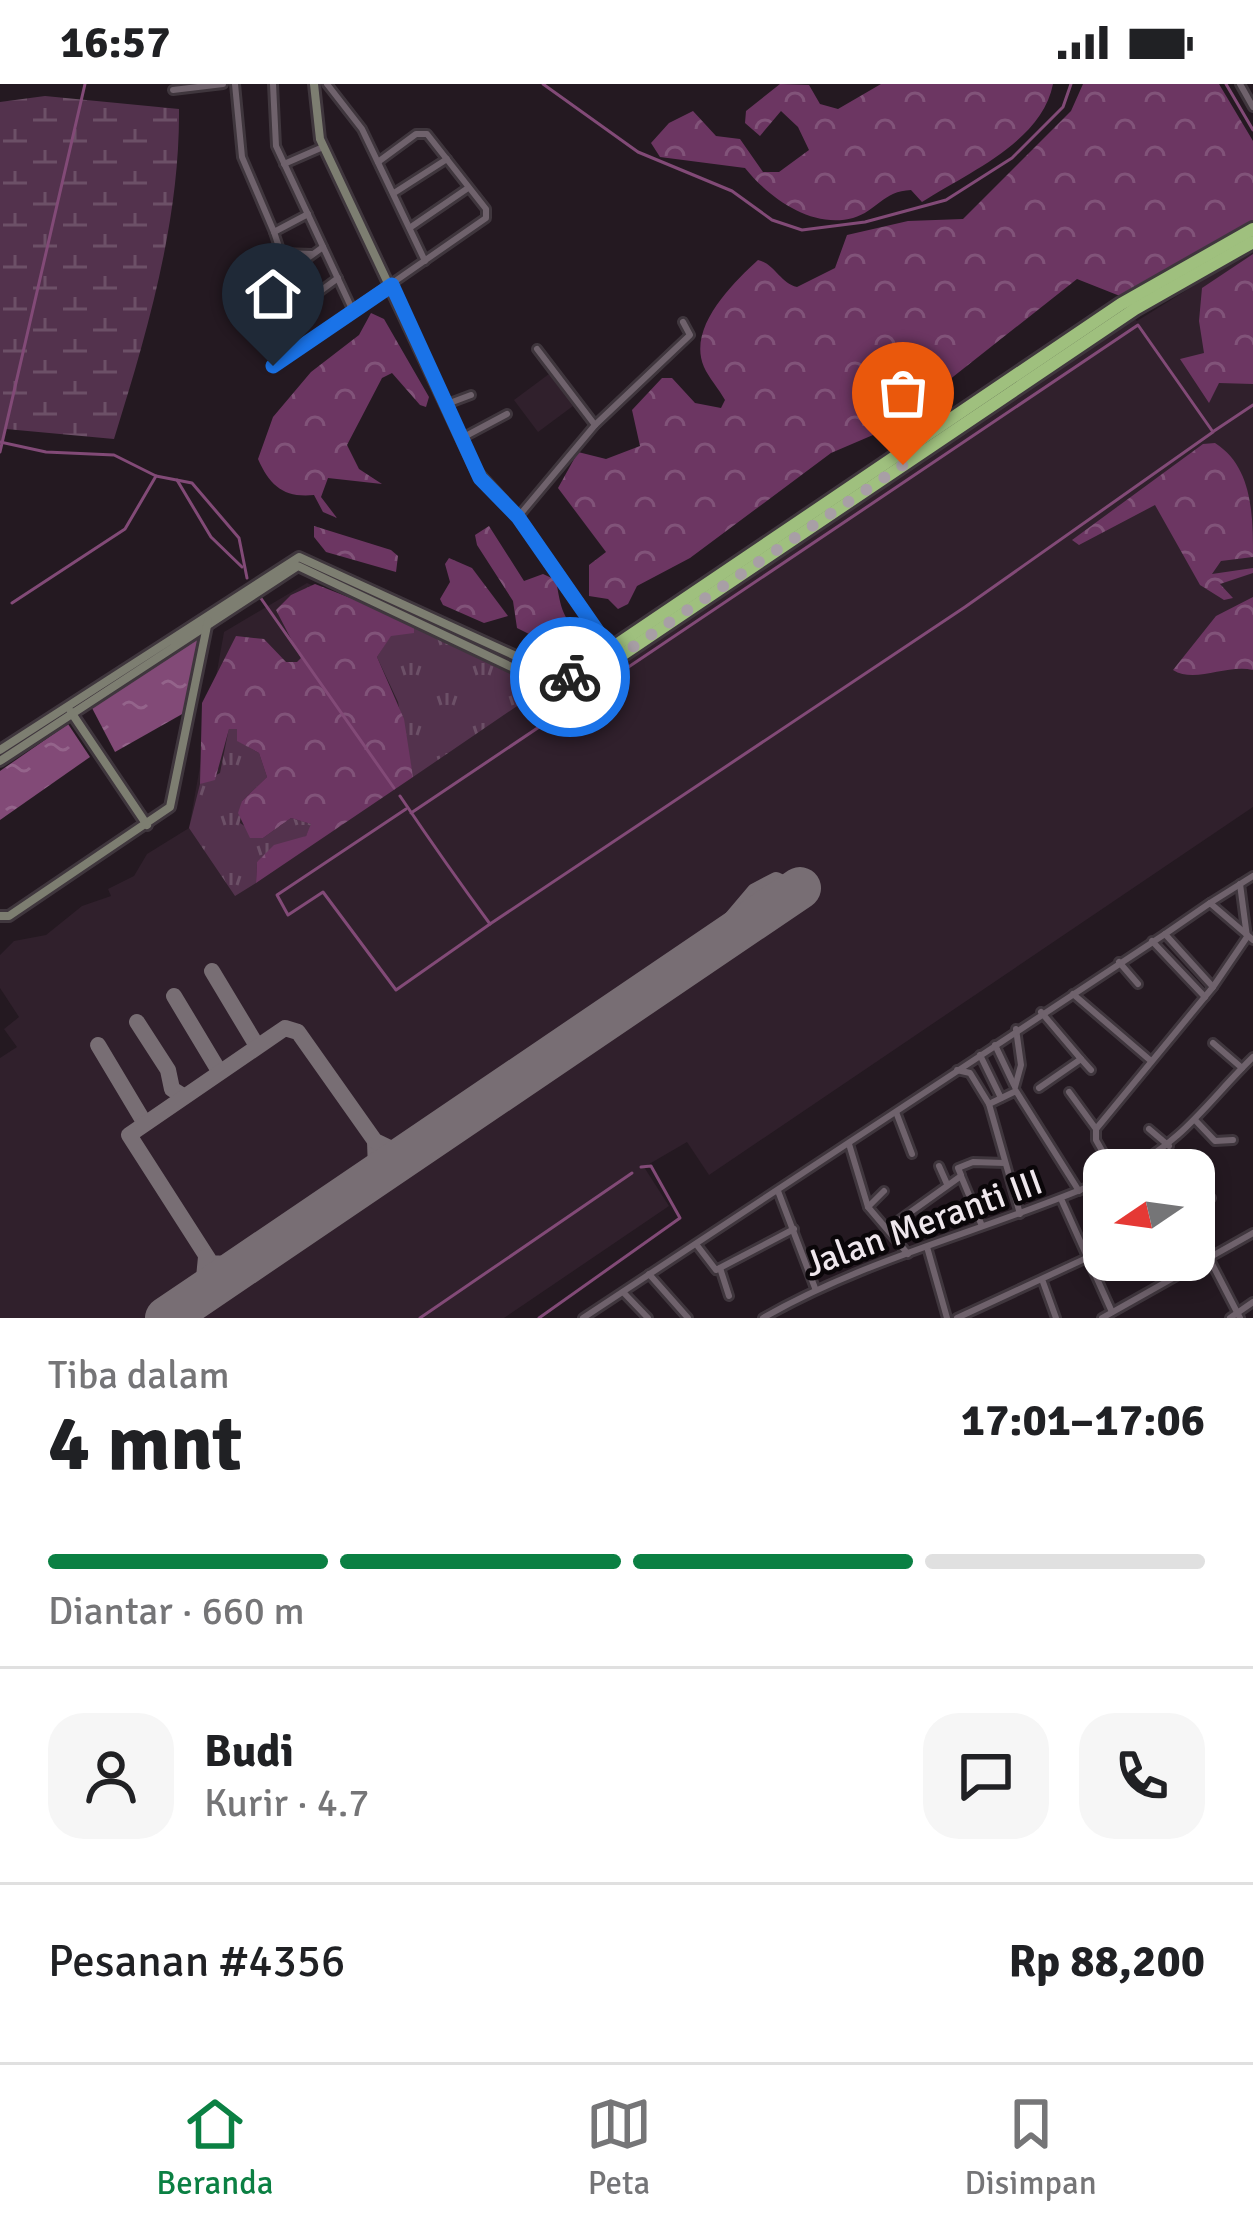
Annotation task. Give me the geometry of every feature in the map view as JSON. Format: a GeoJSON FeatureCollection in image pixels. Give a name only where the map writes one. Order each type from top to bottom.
{"type":"FeatureCollection","features":[{"type":"Feature","properties":{"kind":"highway"},"geometry":{"type":"LineString","coordinates":[[720,582],[609,648],[561,683],[572,688],[720,582],[1253,229]]}},
{"type":"Feature","properties":{"kind":"highway"},"geometry":{"type":"LineString","coordinates":[[1187,273],[1253,242]]}},
{"type":"Feature","properties":{"kind":"street"},"geometry":{"type":"LineString","coordinates":[[173,90],[223,84]]}},
{"type":"Feature","properties":{"kind":"street"},"geometry":{"type":"LineString","coordinates":[[235,84],[242,158],[281,253],[273,267],[275,282]]}},
{"type":"Feature","properties":{"kind":"street"},"geometry":{"type":"LineString","coordinates":[[273,84],[274,142],[353,310]]}},
{"type":"Feature","properties":{"kind":"street"},"geometry":{"type":"LineString","coordinates":[[314,84],[323,147],[483,482],[518,517],[609,648]]}},
{"type":"Feature","properties":{"kind":"street"},"geometry":{"type":"LineString","coordinates":[[327,84],[352,112],[425,261]]}},
{"type":"Feature","properties":{"kind":"street"},"geometry":{"type":"LineString","coordinates":[[1240,84],[1253,107]]}},
{"type":"Feature","properties":{"kind":"street"},"geometry":{"type":"LineString","coordinates":[[224,116],[232,115],[236,103]]}},
{"type":"Feature","properties":{"kind":"street"},"geometry":{"type":"LineString","coordinates":[[273,366],[486,218],[486,209],[422,133],[378,162]]}},
{"type":"Feature","properties":{"kind":"street"},"geometry":{"type":"LineString","coordinates":[[284,164],[323,147]]}},
{"type":"Feature","properties":{"kind":"street"},"geometry":{"type":"LineString","coordinates":[[394,193],[447,159]]}},
{"type":"Feature","properties":{"kind":"street"},"geometry":{"type":"LineString","coordinates":[[410,227],[468,188]]}},
{"type":"Feature","properties":{"kind":"street"},"geometry":{"type":"LineString","coordinates":[[274,232],[308,214]]}},
{"type":"Feature","properties":{"kind":"street"},"geometry":{"type":"LineString","coordinates":[[264,290],[323,247]]}},
{"type":"Feature","properties":{"kind":"street"},"geometry":{"type":"LineString","coordinates":[[281,253],[312,254]]}},
{"type":"Feature","properties":{"kind":"street"},"geometry":{"type":"LineString","coordinates":[[294,352],[277,322],[338,278]]}},
{"type":"Feature","properties":{"kind":"street"},"geometry":{"type":"LineString","coordinates":[[518,517],[595,424],[690,335],[683,322]]}},
{"type":"Feature","properties":{"kind":"street"},"geometry":{"type":"LineString","coordinates":[[537,349],[595,424]]}},
{"type":"Feature","properties":{"kind":"street"},"geometry":{"type":"LineString","coordinates":[[447,404],[471,395]]}},
{"type":"Feature","properties":{"kind":"street"},"geometry":{"type":"LineString","coordinates":[[462,438],[507,414]]}},
{"type":"Feature","properties":{"kind":"street"},"geometry":{"type":"LineString","coordinates":[[0,761],[244,594],[292,567],[303,567],[561,683]]}},
{"type":"Feature","properties":{"kind":"street"},"geometry":{"type":"LineString","coordinates":[[0,750],[207,619]]}},
{"type":"Feature","properties":{"kind":"street"},"geometry":{"type":"LineString","coordinates":[[0,916],[9,916],[173,802],[207,619]]}},
{"type":"Feature","properties":{"kind":"street"},"geometry":{"type":"LineString","coordinates":[[71,712],[146,825]]}},
{"type":"Feature","properties":{"kind":"street"},"geometry":{"type":"LineString","coordinates":[[584,1318],[1253,876]]}},
{"type":"Feature","properties":{"kind":"street"},"geometry":{"type":"LineString","coordinates":[[1096,1129],[1250,939],[1240,884]]}},
{"type":"Feature","properties":{"kind":"street"},"geometry":{"type":"LineString","coordinates":[[1210,904],[1250,939]]}},
{"type":"Feature","properties":{"kind":"street"},"geometry":{"type":"LineString","coordinates":[[1165,934],[1214,987]]}},
{"type":"Feature","properties":{"kind":"street"},"geometry":{"type":"LineString","coordinates":[[1152,941],[1204,997]]}},
{"type":"Feature","properties":{"kind":"street"},"geometry":{"type":"LineString","coordinates":[[1119,962],[1138,984]]}},
{"type":"Feature","properties":{"kind":"street"},"geometry":{"type":"LineString","coordinates":[[1073,994],[1151,1061]]}},
{"type":"Feature","properties":{"kind":"street"},"geometry":{"type":"LineString","coordinates":[[1041,1012],[1091,1070]]}},
{"type":"Feature","properties":{"kind":"street"},"geometry":{"type":"LineString","coordinates":[[1016,1029],[1021,1065],[1016,1089]]}},
{"type":"Feature","properties":{"kind":"street"},"geometry":{"type":"LineString","coordinates":[[1213,1043],[1242,1068]]}},
{"type":"Feature","properties":{"kind":"street"},"geometry":{"type":"LineString","coordinates":[[995,1045],[1016,1089],[1079,1191]]}},
{"type":"Feature","properties":{"kind":"street"},"geometry":{"type":"LineString","coordinates":[[980,1055],[1001,1097]]}},
{"type":"Feature","properties":{"kind":"street"},"geometry":{"type":"LineString","coordinates":[[1164,1149],[1196,1121],[1253,1057]]}},
{"type":"Feature","properties":{"kind":"street"},"geometry":{"type":"LineString","coordinates":[[1039,1088],[1081,1059]]}},
{"type":"Feature","properties":{"kind":"street"},"geometry":{"type":"LineString","coordinates":[[957,1070],[970,1073],[989,1104],[1020,1214]]}},
{"type":"Feature","properties":{"kind":"street"},"geometry":{"type":"LineString","coordinates":[[989,1104],[1016,1089]]}},
{"type":"Feature","properties":{"kind":"street"},"geometry":{"type":"LineString","coordinates":[[1069,1093],[1096,1129],[1101,1149]]}},
{"type":"Feature","properties":{"kind":"street"},"geometry":{"type":"LineString","coordinates":[[896,1112],[912,1154]]}},
{"type":"Feature","properties":{"kind":"street"},"geometry":{"type":"LineString","coordinates":[[1196,1121],[1215,1141],[1233,1140]]}},
{"type":"Feature","properties":{"kind":"street"},"geometry":{"type":"LineString","coordinates":[[1149,1129],[1169,1146]]}},
{"type":"Feature","properties":{"kind":"street"},"geometry":{"type":"LineString","coordinates":[[848,1143],[868,1207],[908,1254]]}},
{"type":"Feature","properties":{"kind":"street"},"geometry":{"type":"LineString","coordinates":[[982,1226],[958,1168],[973,1162],[1005,1163]]}},
{"type":"Feature","properties":{"kind":"street"},"geometry":{"type":"LineString","coordinates":[[940,1166],[947,1184]]}},
{"type":"Feature","properties":{"kind":"street"},"geometry":{"type":"LineString","coordinates":[[898,1220],[961,1175]]}},
{"type":"Feature","properties":{"kind":"street","name":"Jalan Meranti III"},"geometry":{"type":"LineString","coordinates":[[763,1318],[815,1288],[1062,1201],[1083,1189]]}},
{"type":"Feature","properties":{"kind":"street"},"geometry":{"type":"LineString","coordinates":[[777,1190],[815,1288]]}},
{"type":"Feature","properties":{"kind":"street"},"geometry":{"type":"LineString","coordinates":[[868,1207],[884,1191]]}},
{"type":"Feature","properties":{"kind":"street"},"geometry":{"type":"LineString","coordinates":[[1062,1201],[1083,1252]]}},
{"type":"Feature","properties":{"kind":"street"},"geometry":{"type":"LineString","coordinates":[[695,1243],[712,1270],[794,1229]]}},
{"type":"Feature","properties":{"kind":"street"},"geometry":{"type":"LineString","coordinates":[[1215,1255],[1253,1233]]}},
{"type":"Feature","properties":{"kind":"street"},"geometry":{"type":"LineString","coordinates":[[927,1247],[947,1318]]}},
{"type":"Feature","properties":{"kind":"street"},"geometry":{"type":"LineString","coordinates":[[957,1318],[1083,1260]]}},
{"type":"Feature","properties":{"kind":"street"},"geometry":{"type":"LineString","coordinates":[[720,1268],[729,1296]]}},
{"type":"Feature","properties":{"kind":"street"},"geometry":{"type":"LineString","coordinates":[[1215,1269],[1240,1316]]}},
{"type":"Feature","properties":{"kind":"street"},"geometry":{"type":"LineString","coordinates":[[649,1274],[688,1318]]}},
{"type":"Feature","properties":{"kind":"street"},"geometry":{"type":"LineString","coordinates":[[1042,1281],[1056,1318]]}},
{"type":"Feature","properties":{"kind":"street"},"geometry":{"type":"LineString","coordinates":[[1097,1281],[1112,1313]]}},
{"type":"Feature","properties":{"kind":"street"},"geometry":{"type":"LineString","coordinates":[[1102,1318],[1168,1281]]}},
{"type":"Feature","properties":{"kind":"street"},"geometry":{"type":"LineString","coordinates":[[623,1292],[648,1318]]}},
{"type":"Feature","properties":{"kind":"street"},"geometry":{"type":"LineString","coordinates":[[1230,1318],[1240,1316],[1253,1302]]}},
{"type":"Feature","properties":{"kind":"shaded area"},"geometry":{"type":"Polygon","coordinates":[[[1253,249],[1253,807],[709,1175],[687,1142],[644,1167],[669,1206],[504,1318],[0,1318],[0,1058],[17,1047],[4,1029],[19,1017],[0,988],[0,955],[14,941],[46,935],[82,906],[111,896],[108,889],[134,876],[147,854],[189,828],[224,632],[307,583],[347,600],[354,595],[570,694],[1131,316],[1137,321],[1253,249]]]}},
{"type":"Feature","properties":{"kind":"shaded area"},"geometry":{"type":"Polygon","coordinates":[[[549,374],[573,406],[538,432],[514,400],[549,374]]]}},
{"type":"Feature","properties":{"kind":"green space"},"geometry":{"type":"Polygon","coordinates":[[[780,84],[809,85],[820,104],[838,109],[881,84],[1053,84],[1034,123],[1000,154],[922,202],[911,190],[901,191],[853,218],[807,215],[779,200],[745,168],[660,157],[651,143],[669,123],[693,111],[716,136],[740,139],[763,172],[779,172],[809,150],[798,127],[781,111],[760,136],[745,123],[746,111],[780,84]]]}},
{"type":"Feature","properties":{"kind":"green space"},"geometry":{"type":"Polygon","coordinates":[[[1083,84],[1219,84],[1253,141],[1253,222],[1125,298],[1077,279],[887,429],[831,453],[690,558],[637,586],[628,604],[618,609],[608,599],[589,596],[589,565],[606,552],[558,488],[578,452],[606,459],[640,446],[632,410],[662,378],[672,378],[695,403],[721,408],[725,400],[700,352],[707,322],[736,281],[758,260],[797,287],[835,268],[847,235],[908,221],[963,219],[1071,111],[1083,84]]]}},
{"type":"Feature","properties":{"kind":"green space"},"geometry":{"type":"Polygon","coordinates":[[[45,96],[179,109],[174,193],[149,318],[114,439],[6,429],[0,445],[0,102],[45,96]]]}},
{"type":"Feature","properties":{"kind":"green space"},"geometry":{"type":"Polygon","coordinates":[[[1253,254],[1253,384],[1219,383],[1209,403],[1180,359],[1204,353],[1199,321],[1202,288],[1253,254]]]}},
{"type":"Feature","properties":{"kind":"green space"},"geometry":{"type":"Polygon","coordinates":[[[371,313],[384,319],[429,397],[426,407],[420,405],[392,373],[382,378],[347,445],[359,469],[382,484],[328,478],[321,497],[337,518],[323,512],[314,495],[279,488],[258,459],[273,417],[311,372],[359,335],[371,313]]]}},
{"type":"Feature","properties":{"kind":"green space"},"geometry":{"type":"Polygon","coordinates":[[[1215,443],[1237,465],[1251,509],[1253,557],[1221,561],[1212,574],[1253,568],[1253,573],[1220,584],[1233,598],[1224,600],[1200,585],[1155,505],[1079,545],[1072,540],[1203,444],[1215,443]]]}},
{"type":"Feature","properties":{"kind":"green space"},"geometry":{"type":"Polygon","coordinates":[[[314,526],[391,550],[398,556],[396,572],[326,552],[314,537],[314,526]]]}},
{"type":"Feature","properties":{"kind":"green space"},"geometry":{"type":"Polygon","coordinates":[[[489,526],[524,581],[543,574],[556,580],[564,613],[587,639],[574,650],[561,650],[517,628],[513,601],[477,545],[475,535],[489,526]]]}},
{"type":"Feature","properties":{"kind":"green space"},"geometry":{"type":"Polygon","coordinates":[[[449,558],[472,568],[508,616],[484,623],[443,605],[440,599],[450,582],[445,564],[449,558]]]}},
{"type":"Feature","properties":{"kind":"green space"},"geometry":{"type":"Polygon","coordinates":[[[315,584],[414,623],[414,633],[391,636],[377,657],[404,719],[413,777],[256,883],[257,862],[274,845],[306,836],[311,824],[291,818],[263,838],[250,838],[238,813],[242,801],[267,777],[259,753],[237,741],[237,729],[229,729],[215,780],[200,784],[202,703],[236,636],[264,639],[286,662],[301,658],[276,610],[291,595],[315,584]]]}},
{"type":"Feature","properties":{"kind":"green space"},"geometry":{"type":"Polygon","coordinates":[[[1253,597],[1253,670],[1191,675],[1173,670],[1216,616],[1253,597]]]}},
{"type":"Feature","properties":{"kind":"green space"},"geometry":{"type":"Polygon","coordinates":[[[414,623],[542,689],[413,777],[398,702],[377,657],[391,635],[414,623]]]}},
{"type":"Feature","properties":{"kind":"green space"},"geometry":{"type":"Polygon","coordinates":[[[229,728],[237,729],[238,741],[259,753],[267,777],[242,801],[240,823],[263,838],[291,818],[312,824],[306,836],[257,862],[256,883],[235,896],[189,828],[200,784],[220,773],[229,728]]]}},
{"type":"Feature","properties":{"kind":"water"},"geometry":{"type":"Polygon","coordinates":[[[201,637],[184,713],[115,752],[92,708],[201,637]]]}},
{"type":"Feature","properties":{"kind":"water"},"geometry":{"type":"Polygon","coordinates":[[[68,724],[90,757],[0,820],[0,771],[68,724]]]}},
{"type":"Feature","properties":{"kind":"waterway"},"geometry":{"type":"LineString","coordinates":[[0,452],[85,84]]}},
{"type":"Feature","properties":{"kind":"waterway"},"geometry":{"type":"LineString","coordinates":[[543,84],[638,152],[732,191],[772,220],[802,230],[865,222],[946,200],[1012,158],[1063,107],[1071,84]]}},
{"type":"Feature","properties":{"kind":"waterway"},"geometry":{"type":"LineString","coordinates":[[1226,84],[1253,130]]}},
{"type":"Feature","properties":{"kind":"waterway"},"geometry":{"type":"LineString","coordinates":[[400,796],[411,812],[422,828],[444,860],[490,924],[965,607],[1213,432],[1138,325],[411,813]]}},
{"type":"Feature","properties":{"kind":"waterway"},"geometry":{"type":"LineString","coordinates":[[1214,431],[1253,405]]}},
{"type":"Feature","properties":{"kind":"waterway"},"geometry":{"type":"LineString","coordinates":[[0,442],[46,452],[114,455],[156,476],[192,483],[239,538],[247,578]]}},
{"type":"Feature","properties":{"kind":"waterway"},"geometry":{"type":"LineString","coordinates":[[12,603],[125,529],[156,476]]}},
{"type":"Feature","properties":{"kind":"waterway"},"geometry":{"type":"LineString","coordinates":[[177,480],[211,537],[242,567]]}},
{"type":"Feature","properties":{"kind":"waterway"},"geometry":{"type":"LineString","coordinates":[[260,597],[394,788]]}},
{"type":"Feature","properties":{"kind":"waterway"},"geometry":{"type":"LineString","coordinates":[[406,809],[277,895],[288,915],[323,892],[396,990],[490,924]]}},
{"type":"Feature","properties":{"kind":"waterway"},"geometry":{"type":"LineString","coordinates":[[539,1318],[680,1218],[651,1166],[641,1167]]}},
{"type":"Feature","properties":{"kind":"waterway"},"geometry":{"type":"LineString","coordinates":[[420,1318],[632,1173]]}},
{"type":"Feature","properties":{"kind":"taxiway"},"geometry":{"type":"LineString","coordinates":[[700,956],[755,891],[776,880],[793,888],[797,902],[781,916],[766,911]]}},
{"type":"Feature","properties":{"kind":"taxiway"},"geometry":{"type":"LineString","coordinates":[[212,971],[257,1046]]}},
{"type":"Feature","properties":{"kind":"taxiway"},"geometry":{"type":"LineString","coordinates":[[174,996],[219,1071]]}},
{"type":"Feature","properties":{"kind":"taxiway"},"geometry":{"type":"LineString","coordinates":[[137,1022],[168,1070],[172,1089],[183,1096]]}},
{"type":"Feature","properties":{"kind":"taxiway"},"geometry":{"type":"LineString","coordinates":[[299,1228],[240,1265],[211,1263],[129,1135],[285,1028],[298,1032],[375,1141],[400,1153],[416,1148]]}},
{"type":"Feature","properties":{"kind":"taxiway"},"geometry":{"type":"LineString","coordinates":[[98,1045],[144,1122]]}},
{"type":"Feature","properties":{"kind":"taxiway"},"geometry":{"type":"LineString","coordinates":[[362,1185],[376,1170],[375,1141]]}},
{"type":"Feature","properties":{"kind":"taxiway"},"geometry":{"type":"LineString","coordinates":[[165,1318],[203,1288],[206,1257]]}},
{"type":"Feature","properties":{"kind":"runway"},"geometry":{"type":"LineString","coordinates":[[166,1318],[800,888]]}},
{"type":"Feature","properties":{"kind":"way so far"},"geometry":{"type":"LineString","coordinates":[[570,677],[556,688],[572,688],[903,465]]}},
{"type":"Feature","properties":{"kind":"route"},"geometry":{"type":"LineString","coordinates":[[273,366],[392,285],[480,478],[518,517],[609,648],[570,677]]}}]}
